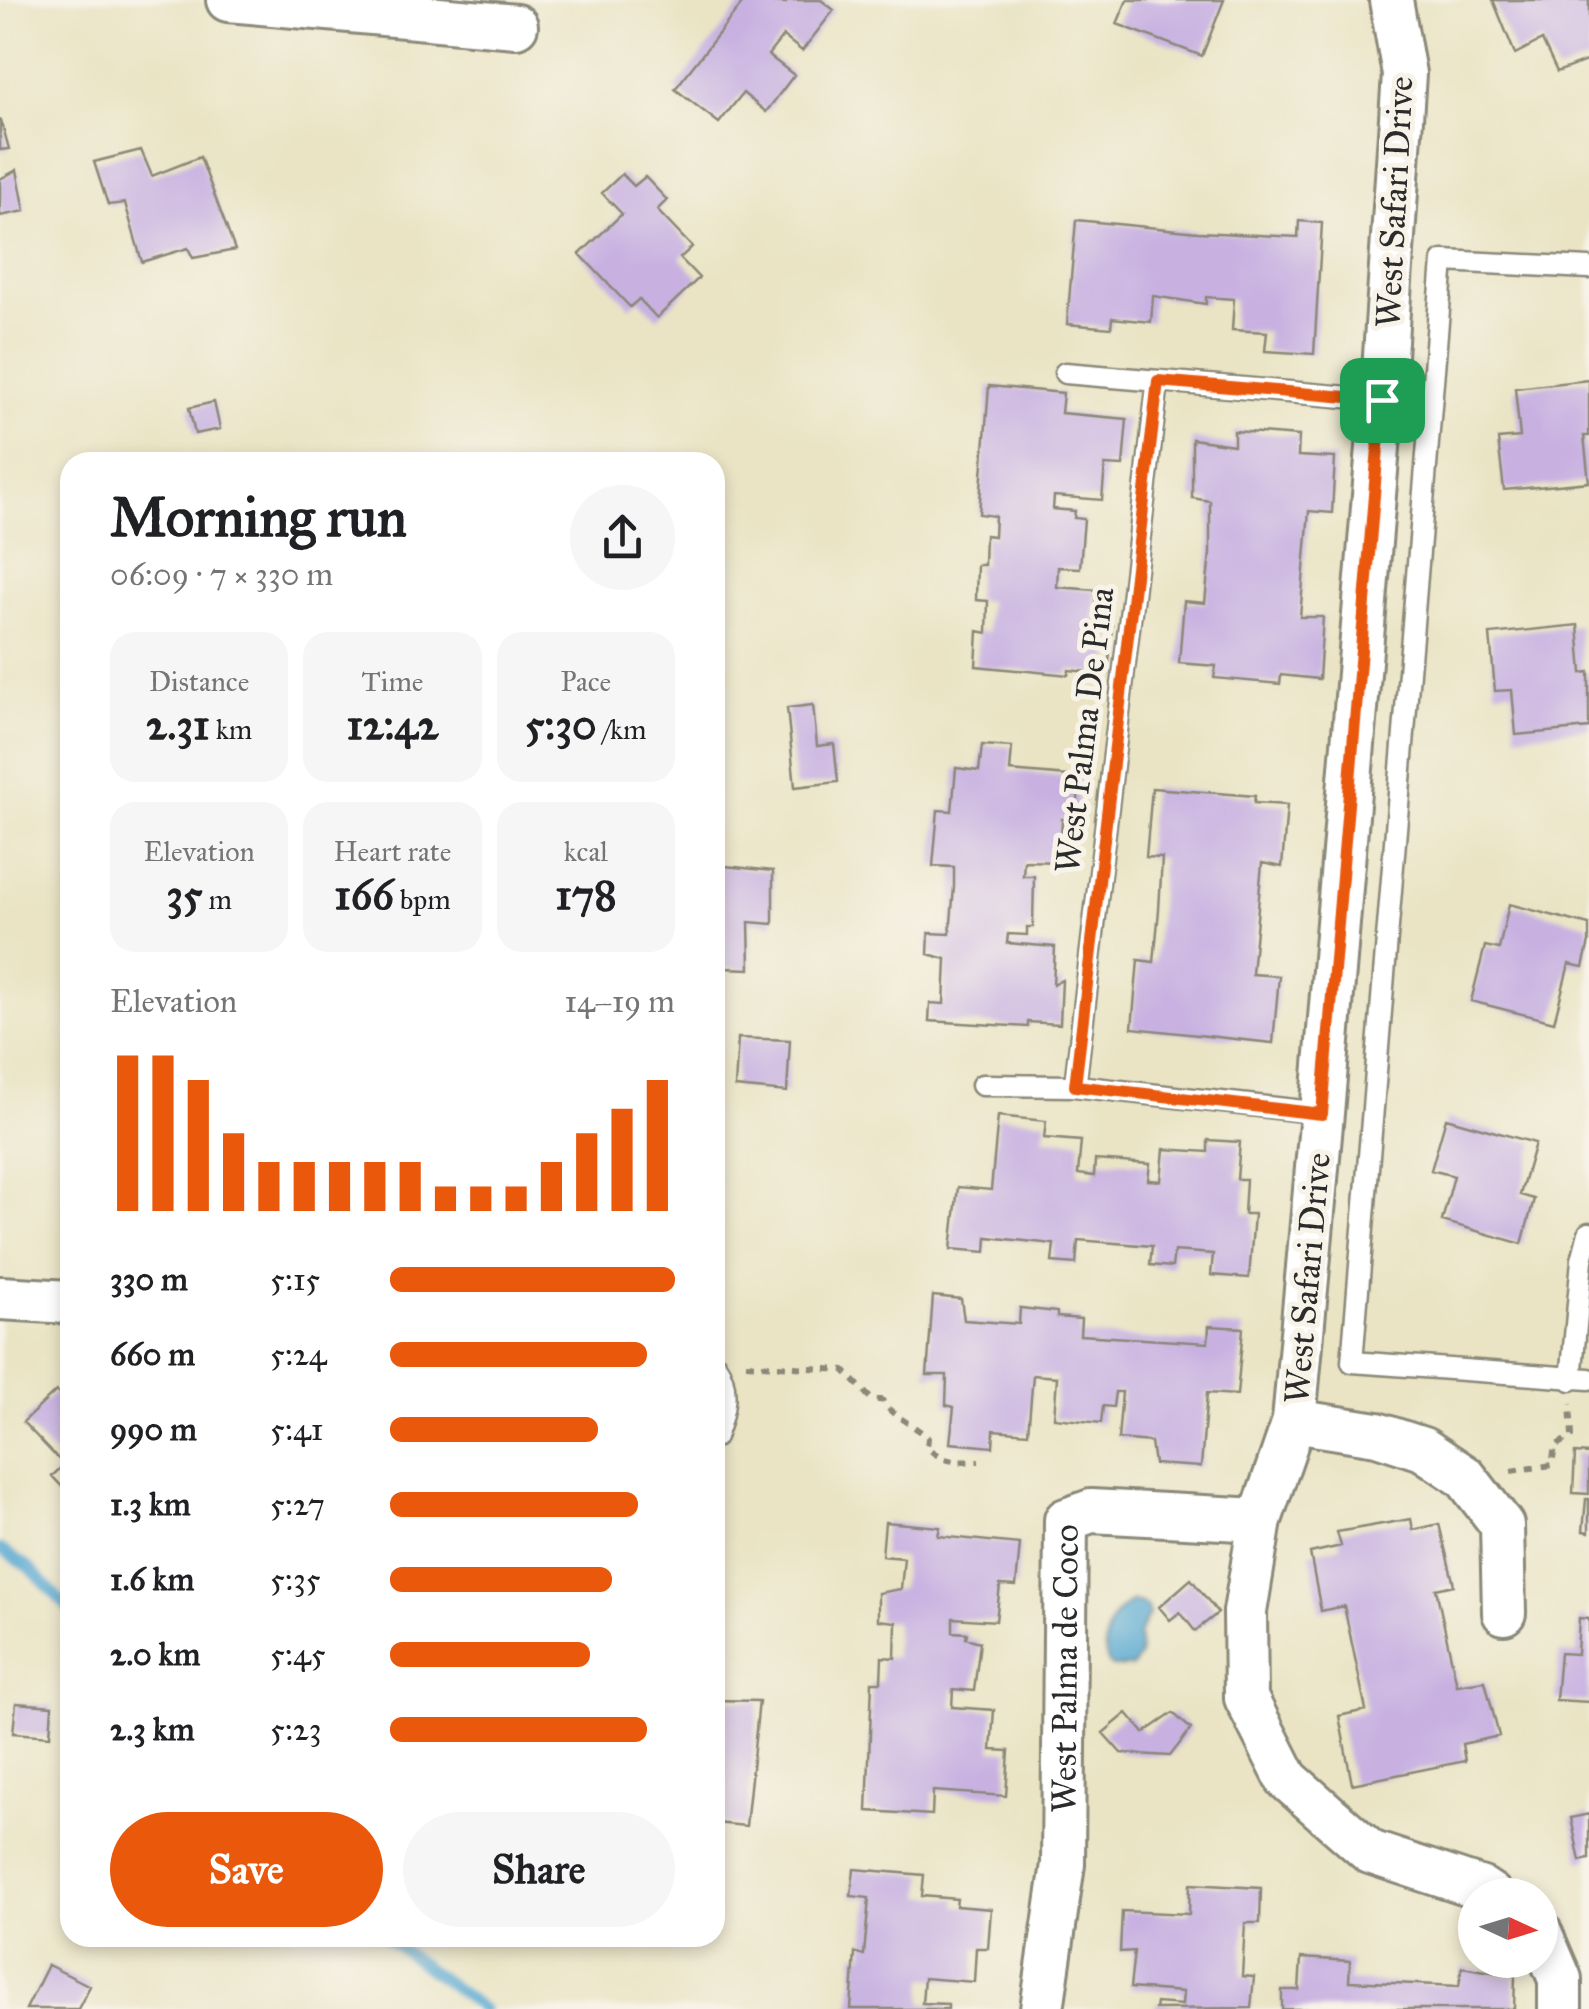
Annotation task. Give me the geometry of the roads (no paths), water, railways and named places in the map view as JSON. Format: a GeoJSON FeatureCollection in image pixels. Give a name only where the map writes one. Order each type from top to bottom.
{"type":"FeatureCollection","features":[{"type":"Feature","properties":{"kind":"street"},"geometry":{"type":"LineString","coordinates":[[228,0],[516,26]]}},
{"type":"Feature","properties":{"kind":"street","name":"West Safari Drive"},"geometry":{"type":"LineString","coordinates":[[1391,0],[1404,74],[1382,400],[1322,1114],[1294,1421],[1260,1520],[1245,1612],[1246,1698],[1287,1779],[1370,1852],[1458,1881]]}},
{"type":"Feature","properties":{"kind":"street"},"geometry":{"type":"LineString","coordinates":[[0,1298],[60,1301]]}},
{"type":"Feature","properties":{"kind":"street","name":"West Safari Drive"},"geometry":{"type":"LineString","coordinates":[[1294,1421],[1378,1434],[1422,1449],[1465,1477],[1502,1525],[1504,1613]]}},
{"type":"Feature","properties":{"kind":"street","name":"West Palma de Coco"},"geometry":{"type":"LineString","coordinates":[[1042,2009],[1064,1864],[1066,1520],[1091,1512],[1260,1520]]}},
{"type":"Feature","properties":{"kind":"street"},"geometry":{"type":"LineString","coordinates":[[1558,1973],[1560,2009]]}},
{"type":"Feature","properties":{"kind":"lane"},"geometry":{"type":"LineString","coordinates":[[1589,268],[1444,261],[1352,1362],[1580,1379],[1582,1260],[1589,1233]]}},
{"type":"Feature","properties":{"kind":"lane"},"geometry":{"type":"LineString","coordinates":[[1064,373],[1382,400]]}},
{"type":"Feature","properties":{"kind":"lane","name":"West Palma De Pina"},"geometry":{"type":"LineString","coordinates":[[1075,1086],[1158,381]]}},
{"type":"Feature","properties":{"kind":"lane"},"geometry":{"type":"LineString","coordinates":[[982,1085],[1075,1086],[1322,1114]]}},
{"type":"Feature","properties":{"kind":"water"},"geometry":{"type":"Polygon","coordinates":[[[1133,1601],[1146,1606],[1149,1614],[1138,1635],[1140,1655],[1132,1667],[1112,1667],[1105,1640],[1112,1621],[1133,1601]]]}},
{"type":"Feature","properties":{"kind":"waterway"},"geometry":{"type":"LineString","coordinates":[[0,1549],[29,1567],[60,1600]]}},
{"type":"Feature","properties":{"kind":"waterway"},"geometry":{"type":"LineString","coordinates":[[398,1947],[483,2009]]}}]}
